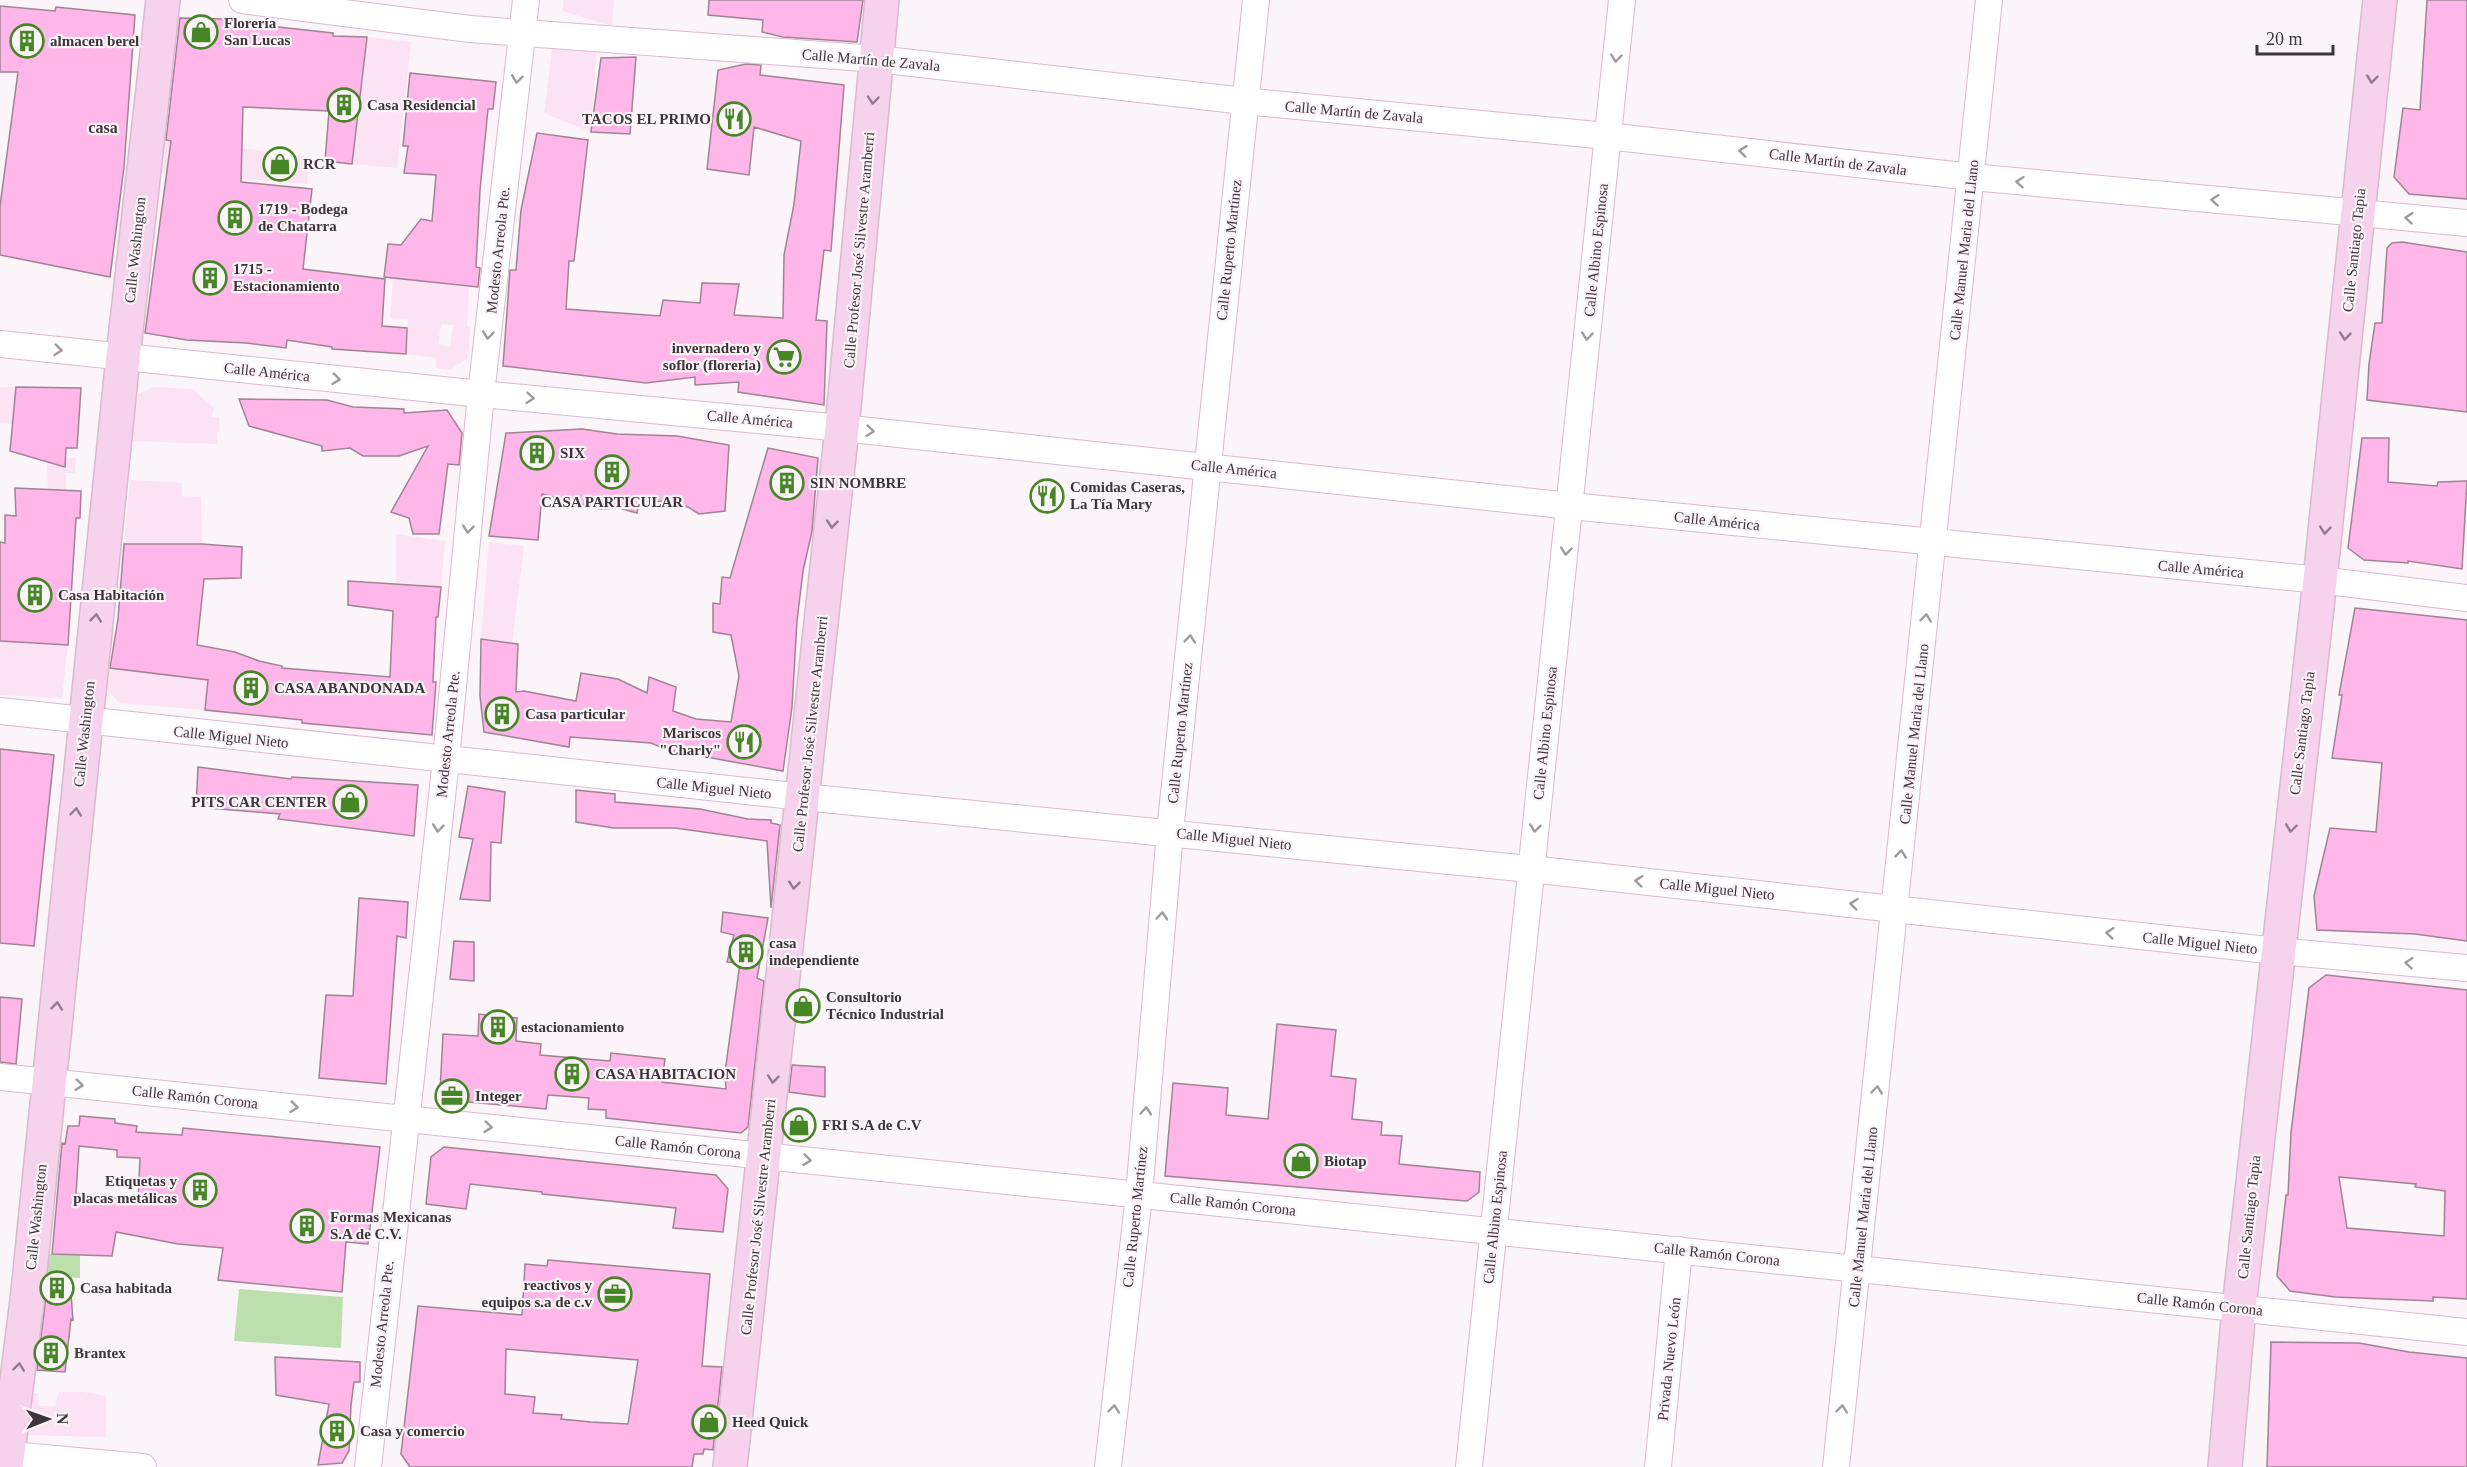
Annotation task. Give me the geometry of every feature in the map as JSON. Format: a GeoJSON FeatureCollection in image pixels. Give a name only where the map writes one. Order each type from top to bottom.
{"type":"FeatureCollection","features":[{"type":"Feature","properties":{"kind":"main road","name":"Calle Washington"},"geometry":{"type":"LineString","coordinates":[[4,1459],[27,1301],[123,357],[163,0]]}},
{"type":"Feature","properties":{"kind":"main road","name":"Calle Profesor José Silvestre Aramberri"},"geometry":{"type":"LineString","coordinates":[[730,1467],[842,428],[882,0]]}},
{"type":"Feature","properties":{"kind":"main road","name":"Calle Santiago Tapia"},"geometry":{"type":"LineString","coordinates":[[2225,1467],[2239,1308],[2320,580],[2380,0]]}},
{"type":"Feature","properties":{"kind":"street","name":"Calle Martín de Zavala"},"geometry":{"type":"LineString","coordinates":[[242,0],[470,29],[877,59],[1244,101],[1607,136],[1972,177],[2467,223]]}},
{"type":"Feature","properties":{"kind":"street","name":"Modesto Arreola Pte."},"geometry":{"type":"LineString","coordinates":[[368,1467],[446,760],[482,394],[526,0]]}},
{"type":"Feature","properties":{"kind":"street","name":"Calle Ruperto Martínez"},"geometry":{"type":"LineString","coordinates":[[1108,1467],[1139,1195],[1170,832],[1256,0]]}},
{"type":"Feature","properties":{"kind":"street","name":"Calle Albino Espinosa"},"geometry":{"type":"LineString","coordinates":[[1468,1467],[1530,869],[1571,506],[1622,0]]}},
{"type":"Feature","properties":{"kind":"street","name":"Calle Manuel Maria del Llano"},"geometry":{"type":"LineString","coordinates":[[1836,1467],[1989,0]]}},
{"type":"Feature","properties":{"kind":"street","name":"Calle América"},"geometry":{"type":"LineString","coordinates":[[0,344],[482,394],[842,428],[1571,506],[2320,580],[2467,597]]}},
{"type":"Feature","properties":{"kind":"street","name":"Calle Miguel Nieto"},"geometry":{"type":"LineString","coordinates":[[0,711],[803,797],[1530,869],[2277,951],[2467,968]]}},
{"type":"Feature","properties":{"kind":"street","name":"Calle Ramón Corona"},"geometry":{"type":"LineString","coordinates":[[0,1077],[2467,1332]]}},
{"type":"Feature","properties":{"kind":"street","name":"Privada Nuevo León"},"geometry":{"type":"LineString","coordinates":[[1658,1467],[1679,1250]]}},
{"type":"Feature","properties":{"kind":"street"},"geometry":{"type":"LineString","coordinates":[[4,1459],[143,1467]]}},
{"type":"Feature","properties":{"kind":"shaded area"},"geometry":{"type":"Polygon","coordinates":[[[563,0],[614,0],[612,26],[563,11],[563,0]]]}},
{"type":"Feature","properties":{"kind":"shaded area"},"geometry":{"type":"Polygon","coordinates":[[[367,37],[411,42],[397,168],[352,164],[367,37]]]}},
{"type":"Feature","properties":{"kind":"shaded area"},"geometry":{"type":"Polygon","coordinates":[[[553,41],[597,46],[591,132],[544,113],[553,41]]]}},
{"type":"Feature","properties":{"kind":"shaded area"},"geometry":{"type":"Polygon","coordinates":[[[165,140],[309,156],[307,184],[162,173],[165,140]]]}},
{"type":"Feature","properties":{"kind":"shaded area"},"geometry":{"type":"Polygon","coordinates":[[[393,278],[469,287],[468,358],[450,370],[436,368],[436,358],[406,354],[408,319],[390,318],[393,278]],[[441,324],[438,344],[450,347],[453,325],[441,324]]]}},
{"type":"Feature","properties":{"kind":"shaded area"},"geometry":{"type":"Polygon","coordinates":[[[0,387],[16,387],[12,424],[0,423],[0,387]]]}},
{"type":"Feature","properties":{"kind":"shaded area"},"geometry":{"type":"Polygon","coordinates":[[[154,387],[192,389],[214,408],[212,417],[219,417],[220,432],[217,432],[217,444],[131,441],[138,394],[154,387]]]}},
{"type":"Feature","properties":{"kind":"shaded area"},"geometry":{"type":"Polygon","coordinates":[[[47,458],[76,458],[75,473],[66,473],[66,490],[48,490],[47,458]]]}},
{"type":"Feature","properties":{"kind":"shaded area"},"geometry":{"type":"Polygon","coordinates":[[[130,480],[182,483],[182,496],[201,497],[202,544],[124,544],[130,480]]]}},
{"type":"Feature","properties":{"kind":"shaded area"},"geometry":{"type":"Polygon","coordinates":[[[396,534],[445,541],[441,587],[396,582],[396,534]]]}},
{"type":"Feature","properties":{"kind":"shaded area"},"geometry":{"type":"Polygon","coordinates":[[[489,542],[524,546],[512,643],[481,639],[489,542]]]}},
{"type":"Feature","properties":{"kind":"shaded area"},"geometry":{"type":"Polygon","coordinates":[[[0,641],[68,645],[62,698],[0,695],[0,641]]]}},
{"type":"Feature","properties":{"kind":"shaded area"},"geometry":{"type":"Polygon","coordinates":[[[189,651],[209,681],[205,710],[119,703],[104,686],[108,667],[189,678],[189,651]]]}},
{"type":"Feature","properties":{"kind":"shaded area"},"geometry":{"type":"Polygon","coordinates":[[[59,1392],[84,1392],[106,1396],[106,1437],[20,1435],[25,1394],[38,1393],[39,1406],[55,1406],[59,1392]]]}},
{"type":"Feature","properties":{"kind":"green space"},"geometry":{"type":"Polygon","coordinates":[[[46,1254],[80,1255],[80,1278],[45,1276],[46,1254]]]}},
{"type":"Feature","properties":{"kind":"green space"},"geometry":{"type":"Polygon","coordinates":[[[239,1289],[343,1297],[341,1348],[234,1341],[239,1289]]]}},
{"type":"Feature","properties":{"kind":"building"},"geometry":{"type":"Polygon","coordinates":[[[709,0],[863,0],[857,42],[783,37],[762,32],[763,20],[708,15],[709,0]]]}},
{"type":"Feature","properties":{"kind":"building"},"geometry":{"type":"Polygon","coordinates":[[[2427,0],[2467,0],[2467,199],[2409,194],[2394,177],[2403,108],[2420,110],[2427,0]]]}},
{"type":"Feature","properties":{"kind":"building"},"geometry":{"type":"Polygon","coordinates":[[[0,6],[55,11],[56,7],[135,15],[124,167],[110,277],[0,255],[0,206],[18,72],[0,72],[0,6]]]}},
{"type":"Feature","properties":{"kind":"building"},"geometry":{"type":"Polygon","coordinates":[[[180,18],[225,19],[225,29],[278,27],[333,33],[333,36],[367,37],[352,164],[325,161],[329,111],[243,107],[241,182],[312,189],[303,269],[385,279],[382,326],[407,328],[406,354],[332,349],[332,347],[287,340],[286,348],[187,340],[145,333],[171,141],[166,140],[180,18]]]}},
{"type":"Feature","properties":{"kind":"building"},"geometry":{"type":"Polygon","coordinates":[[[636,57],[630,134],[591,132],[601,58],[636,57]]]}},
{"type":"Feature","properties":{"kind":"building"},"geometry":{"type":"Polygon","coordinates":[[[746,64],[761,65],[760,75],[844,85],[831,251],[824,250],[816,320],[827,321],[824,405],[738,392],[739,382],[695,385],[695,377],[646,383],[503,366],[510,270],[516,270],[521,210],[537,133],[588,140],[574,261],[569,261],[566,309],[660,316],[663,300],[700,303],[702,283],[739,284],[734,315],[783,318],[784,255],[794,204],[801,141],[754,127],[749,175],[707,169],[718,70],[746,64]]]}},
{"type":"Feature","properties":{"kind":"building"},"geometry":{"type":"Polygon","coordinates":[[[410,73],[496,82],[493,109],[488,109],[480,190],[476,267],[480,268],[478,287],[384,277],[388,244],[401,245],[421,219],[432,221],[436,175],[404,173],[408,146],[403,146],[410,73]]]}},
{"type":"Feature","properties":{"kind":"building"},"geometry":{"type":"Polygon","coordinates":[[[2402,242],[2467,252],[2467,412],[2367,400],[2375,323],[2382,323],[2387,248],[2392,243],[2402,242]]]}},
{"type":"Feature","properties":{"kind":"building"},"geometry":{"type":"Polygon","coordinates":[[[16,387],[81,388],[77,448],[66,448],[65,467],[10,451],[16,387]]]}},
{"type":"Feature","properties":{"kind":"building"},"geometry":{"type":"Polygon","coordinates":[[[239,399],[327,400],[353,407],[404,409],[404,413],[447,410],[462,433],[459,465],[448,464],[439,534],[413,534],[409,518],[391,512],[428,446],[399,456],[363,456],[350,448],[322,451],[322,446],[249,426],[239,399]]]}},
{"type":"Feature","properties":{"kind":"building"},"geometry":{"type":"Polygon","coordinates":[[[582,429],[617,434],[677,436],[729,445],[725,511],[699,514],[688,507],[666,501],[639,502],[637,513],[619,508],[600,509],[542,494],[538,540],[489,536],[506,433],[582,429]]]}},
{"type":"Feature","properties":{"kind":"building"},"geometry":{"type":"Polygon","coordinates":[[[2362,438],[2389,438],[2388,482],[2437,486],[2438,482],[2467,481],[2462,569],[2408,561],[2408,563],[2364,560],[2348,548],[2362,438]]]}},
{"type":"Feature","properties":{"kind":"building"},"geometry":{"type":"Polygon","coordinates":[[[768,448],[818,458],[812,531],[803,571],[797,621],[792,707],[783,771],[668,750],[651,743],[570,737],[569,747],[484,732],[480,696],[481,639],[518,644],[516,692],[524,691],[576,701],[581,673],[618,679],[647,693],[649,677],[676,687],[673,711],[696,719],[731,722],[739,676],[731,635],[713,632],[713,603],[720,604],[722,577],[730,578],[768,448]]]}},
{"type":"Feature","properties":{"kind":"building"},"geometry":{"type":"Polygon","coordinates":[[[15,488],[81,491],[80,518],[76,518],[68,645],[0,641],[0,542],[5,543],[5,515],[16,516],[15,488]]]}},
{"type":"Feature","properties":{"kind":"building"},"geometry":{"type":"Polygon","coordinates":[[[124,544],[202,544],[242,547],[241,578],[204,579],[197,645],[235,652],[282,666],[282,668],[390,677],[393,611],[348,605],[348,581],[441,587],[438,617],[436,617],[433,682],[436,682],[432,735],[302,723],[302,720],[205,710],[208,680],[110,668],[118,619],[124,544]]]}},
{"type":"Feature","properties":{"kind":"building"},"geometry":{"type":"Polygon","coordinates":[[[2355,608],[2467,620],[2467,941],[2415,934],[2317,930],[2314,896],[2330,828],[2376,832],[2382,763],[2332,758],[2342,695],[2339,695],[2355,608]]]}},
{"type":"Feature","properties":{"kind":"building"},"geometry":{"type":"Polygon","coordinates":[[[0,749],[54,755],[34,946],[0,943],[0,749]]]}},
{"type":"Feature","properties":{"kind":"building","name":"PITS CAR CENTER"},"geometry":{"type":"Polygon","coordinates":[[[198,767],[291,779],[292,777],[418,785],[414,836],[278,819],[280,814],[196,807],[198,767]]]}},
{"type":"Feature","properties":{"kind":"building"},"geometry":{"type":"Polygon","coordinates":[[[468,786],[505,792],[501,843],[491,842],[490,901],[460,899],[473,839],[459,837],[468,786]]]}},
{"type":"Feature","properties":{"kind":"building"},"geometry":{"type":"Polygon","coordinates":[[[576,790],[615,794],[615,802],[700,809],[748,819],[771,820],[771,823],[780,825],[771,908],[767,841],[675,828],[614,828],[576,822],[576,790]]]}},
{"type":"Feature","properties":{"kind":"building"},"geometry":{"type":"Polygon","coordinates":[[[359,898],[408,902],[406,938],[397,936],[386,1084],[319,1078],[326,995],[353,996],[359,898]]]}},
{"type":"Feature","properties":{"kind":"building"},"geometry":{"type":"Polygon","coordinates":[[[723,912],[768,918],[757,978],[764,981],[748,1127],[741,1133],[606,1118],[606,1110],[588,1109],[589,1098],[548,1095],[546,1109],[446,1100],[440,1091],[443,1034],[478,1036],[479,1014],[517,1018],[516,1041],[541,1044],[540,1055],[610,1061],[611,1053],[665,1059],[662,1082],[726,1089],[725,1072],[740,963],[727,962],[734,935],[721,932],[723,912]]]}},
{"type":"Feature","properties":{"kind":"building"},"geometry":{"type":"Polygon","coordinates":[[[454,941],[474,942],[474,981],[450,979],[454,941]]]}},
{"type":"Feature","properties":{"kind":"building"},"geometry":{"type":"Polygon","coordinates":[[[2326,975],[2467,990],[2467,1299],[2433,1297],[2433,1301],[2335,1297],[2290,1291],[2277,1276],[2286,1195],[2288,1195],[2291,1132],[2309,988],[2326,975]],[[2339,1177],[2347,1228],[2444,1236],[2445,1191],[2415,1187],[2416,1184],[2339,1177]]]}},
{"type":"Feature","properties":{"kind":"building"},"geometry":{"type":"Polygon","coordinates":[[[0,997],[22,999],[16,1064],[0,1062],[0,997]]]}},
{"type":"Feature","properties":{"kind":"building"},"geometry":{"type":"Polygon","coordinates":[[[1277,1024],[1336,1030],[1331,1076],[1356,1079],[1352,1119],[1382,1122],[1381,1135],[1402,1136],[1399,1164],[1480,1172],[1479,1192],[1467,1201],[1165,1176],[1173,1083],[1228,1088],[1226,1115],[1268,1119],[1277,1024]]]}},
{"type":"Feature","properties":{"kind":"building"},"geometry":{"type":"Polygon","coordinates":[[[792,1065],[825,1067],[825,1097],[789,1092],[792,1065]]]}},
{"type":"Feature","properties":{"kind":"building"},"geometry":{"type":"Polygon","coordinates":[[[80,1116],[115,1119],[115,1123],[137,1126],[136,1132],[182,1135],[183,1128],[380,1147],[368,1244],[346,1242],[342,1292],[218,1280],[223,1248],[178,1244],[116,1232],[112,1256],[52,1254],[62,1143],[65,1144],[68,1126],[79,1126],[80,1116]],[[79,1146],[76,1194],[138,1200],[140,1158],[117,1157],[117,1150],[79,1146]]]}},
{"type":"Feature","properties":{"kind":"building"},"geometry":{"type":"Polygon","coordinates":[[[444,1147],[716,1175],[728,1189],[723,1232],[673,1228],[676,1208],[470,1184],[466,1209],[426,1204],[431,1157],[444,1147]]]}},
{"type":"Feature","properties":{"kind":"building"},"geometry":{"type":"Polygon","coordinates":[[[548,1260],[710,1274],[702,1366],[722,1367],[713,1450],[704,1449],[703,1454],[694,1454],[692,1467],[410,1467],[401,1454],[418,1306],[522,1315],[525,1264],[547,1266],[548,1260]],[[506,1349],[505,1394],[535,1397],[533,1413],[562,1415],[561,1419],[628,1424],[638,1360],[506,1349]]]}},
{"type":"Feature","properties":{"kind":"building"},"geometry":{"type":"Polygon","coordinates":[[[48,1280],[70,1281],[73,1320],[71,1319],[65,1372],[37,1370],[48,1280]]]}},
{"type":"Feature","properties":{"kind":"building"},"geometry":{"type":"Polygon","coordinates":[[[2271,1342],[2359,1343],[2409,1352],[2467,1358],[2467,1467],[2267,1467],[2271,1342]]]}},
{"type":"Feature","properties":{"kind":"building"},"geometry":{"type":"Polygon","coordinates":[[[275,1357],[360,1362],[360,1382],[354,1382],[351,1405],[349,1451],[342,1463],[318,1465],[329,1404],[276,1395],[275,1357]]]}},
{"type":"Feature","properties":{"kind":"place","name":"Florería San Lucas"},"geometry":{"type":"Point","coordinates":[201,32]}},
{"type":"Feature","properties":{"kind":"place","name":"almacen berel"},"geometry":{"type":"Point","coordinates":[27,41]}},
{"type":"Feature","properties":{"kind":"place","name":"Casa Residencial"},"geometry":{"type":"Point","coordinates":[344,105]}},
{"type":"Feature","properties":{"kind":"place","name":"TACOS EL PRIMO"},"geometry":{"type":"Point","coordinates":[734,119]}},
{"type":"Feature","properties":{"kind":"place","name":"RCR"},"geometry":{"type":"Point","coordinates":[280,164]}},
{"type":"Feature","properties":{"kind":"place","name":"1719 - Bodega de Chatarra"},"geometry":{"type":"Point","coordinates":[235,218]}},
{"type":"Feature","properties":{"kind":"place","name":"1715 - Estacionamiento"},"geometry":{"type":"Point","coordinates":[210,278]}},
{"type":"Feature","properties":{"kind":"place","name":"invernadero y soflor (floreria)"},"geometry":{"type":"Point","coordinates":[784,357]}},
{"type":"Feature","properties":{"kind":"place","name":"SIX"},"geometry":{"type":"Point","coordinates":[537,453]}},
{"type":"Feature","properties":{"kind":"place","name":"CASA PARTICULAR"},"geometry":{"type":"Point","coordinates":[612,472]}},
{"type":"Feature","properties":{"kind":"place","name":"SIN NOMBRE"},"geometry":{"type":"Point","coordinates":[787,483]}},
{"type":"Feature","properties":{"kind":"place","name":"Comidas Caseras, La Tía Mary"},"geometry":{"type":"Point","coordinates":[1047,496]}},
{"type":"Feature","properties":{"kind":"place","name":"Casa Habitación"},"geometry":{"type":"Point","coordinates":[35,595]}},
{"type":"Feature","properties":{"kind":"place","name":"CASA ABANDONADA"},"geometry":{"type":"Point","coordinates":[251,688]}},
{"type":"Feature","properties":{"kind":"place","name":"Casa particular"},"geometry":{"type":"Point","coordinates":[502,714]}},
{"type":"Feature","properties":{"kind":"place","name":"Mariscos \"Charly\""},"geometry":{"type":"Point","coordinates":[744,742]}},
{"type":"Feature","properties":{"kind":"place","name":"PITS CAR CENTER"},"geometry":{"type":"Point","coordinates":[350,802]}},
{"type":"Feature","properties":{"kind":"place","name":"casa independiente"},"geometry":{"type":"Point","coordinates":[746,952]}},
{"type":"Feature","properties":{"kind":"place","name":"Consultorio Técnico Industrial"},"geometry":{"type":"Point","coordinates":[803,1006]}},
{"type":"Feature","properties":{"kind":"place","name":"estacionamiento"},"geometry":{"type":"Point","coordinates":[498,1027]}},
{"type":"Feature","properties":{"kind":"place","name":"CASA HABITACION"},"geometry":{"type":"Point","coordinates":[572,1074]}},
{"type":"Feature","properties":{"kind":"place","name":"Integer"},"geometry":{"type":"Point","coordinates":[452,1096]}},
{"type":"Feature","properties":{"kind":"place","name":"FRI S.A de C.V"},"geometry":{"type":"Point","coordinates":[799,1125]}},
{"type":"Feature","properties":{"kind":"place","name":"Biotap"},"geometry":{"type":"Point","coordinates":[1301,1161]}},
{"type":"Feature","properties":{"kind":"place","name":"Etiquetas y placas metálicas"},"geometry":{"type":"Point","coordinates":[200,1190]}},
{"type":"Feature","properties":{"kind":"place","name":"Formas Mexicanas S.A de C.V."},"geometry":{"type":"Point","coordinates":[307,1226]}},
{"type":"Feature","properties":{"kind":"place","name":"Casa habitada"},"geometry":{"type":"Point","coordinates":[57,1288]}},
{"type":"Feature","properties":{"kind":"place","name":"reactivos y equipos s.a de c.v"},"geometry":{"type":"Point","coordinates":[615,1294]}},
{"type":"Feature","properties":{"kind":"place","name":"Brantex"},"geometry":{"type":"Point","coordinates":[51,1353]}},
{"type":"Feature","properties":{"kind":"place","name":"Heed Quick"},"geometry":{"type":"Point","coordinates":[709,1422]}},
{"type":"Feature","properties":{"kind":"place","name":"Casa y comercio"},"geometry":{"type":"Point","coordinates":[337,1431]}},
{"type":"Feature","properties":{"kind":"district","name":"casa"},"geometry":{"type":"Point","coordinates":[103,127]}}]}
